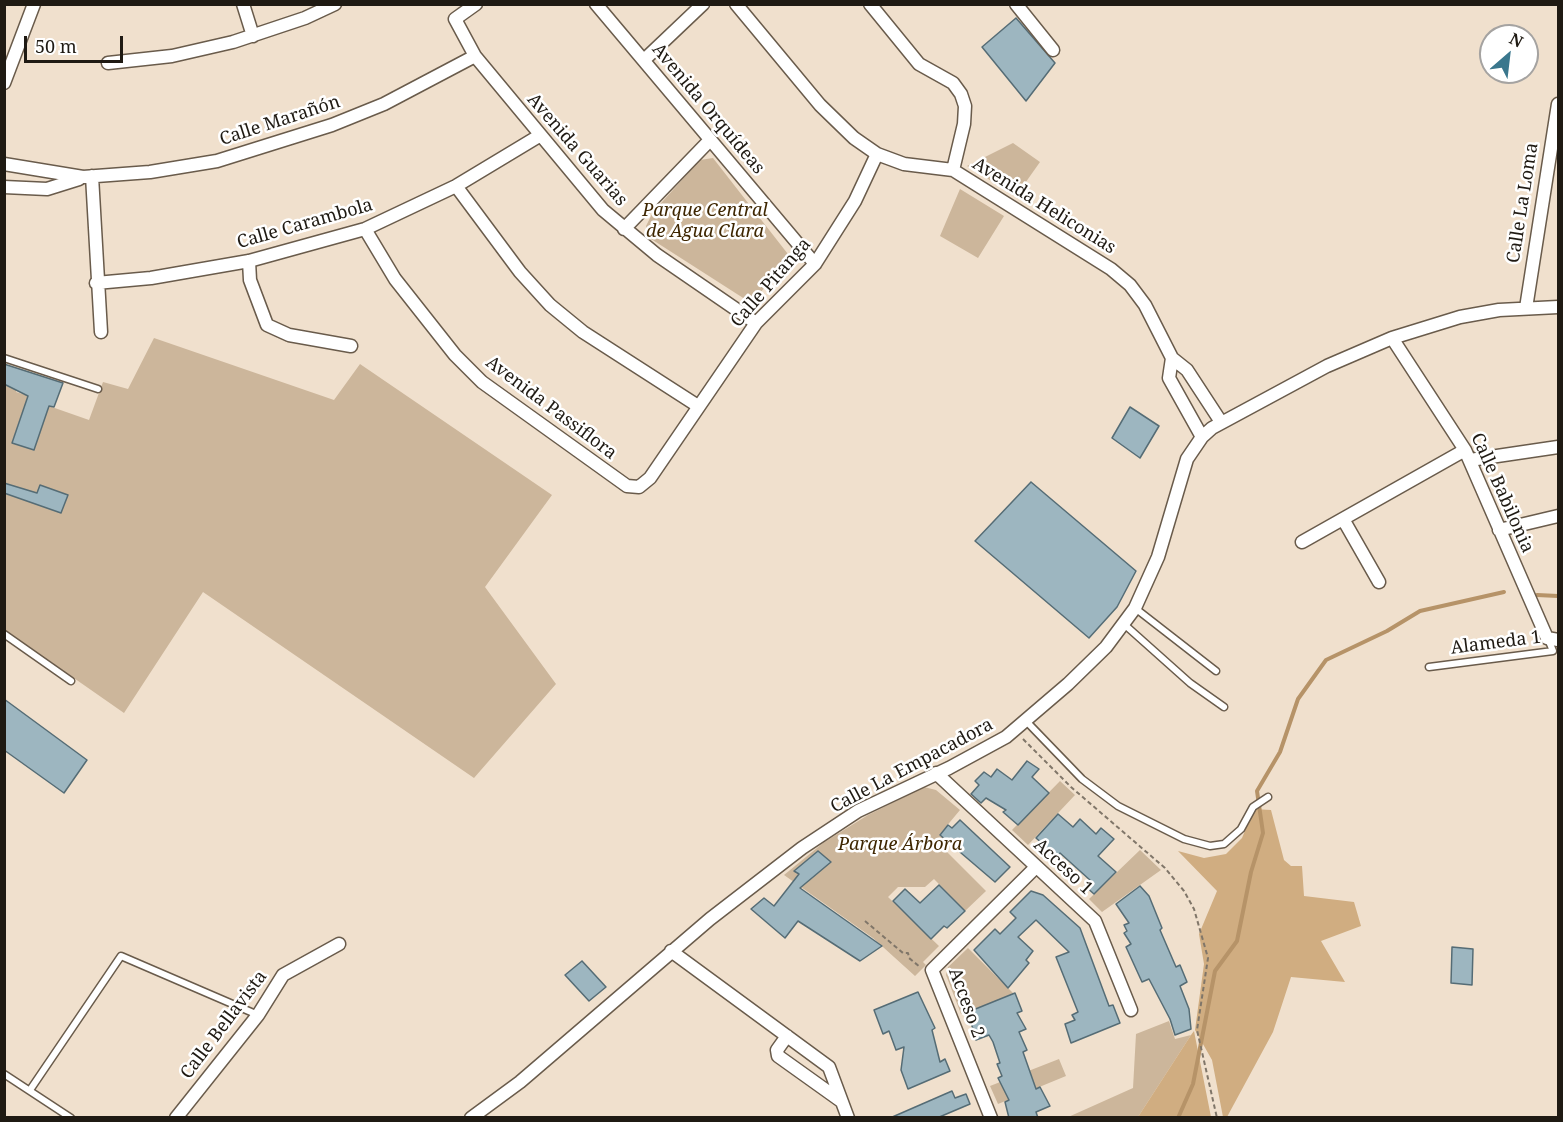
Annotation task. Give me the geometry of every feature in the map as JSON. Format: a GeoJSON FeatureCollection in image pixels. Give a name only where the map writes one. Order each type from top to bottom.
{"type":"FeatureCollection","features":[{"type":"Feature","properties":{"kind":"street"},"geometry":{"type":"LineString","coordinates":[[4,83],[34,4]]}},
{"type":"Feature","properties":{"kind":"street"},"geometry":{"type":"LineString","coordinates":[[243,4],[253,36]]}},
{"type":"Feature","properties":{"kind":"street"},"geometry":{"type":"LineString","coordinates":[[108,63],[172,56],[253,36],[335,4]]}},
{"type":"Feature","properties":{"kind":"street","name":"Avenida Guarias"},"geometry":{"type":"LineString","coordinates":[[476,4],[455,19],[474,56],[603,210],[624,229],[756,323]]}},
{"type":"Feature","properties":{"kind":"street","name":"Avenida Orquídeas"},"geometry":{"type":"LineString","coordinates":[[596,4],[815,264]]}},
{"type":"Feature","properties":{"kind":"street"},"geometry":{"type":"LineString","coordinates":[[644,60],[703,4]]}},
{"type":"Feature","properties":{"kind":"street","name":"Avenida Heliconias"},"geometry":{"type":"LineString","coordinates":[[736,4],[820,105],[854,138],[877,154],[904,164],[953,170],[1111,269],[1130,285],[1145,305],[1172,358],[1187,370],[1221,422]]}},
{"type":"Feature","properties":{"kind":"street"},"geometry":{"type":"LineString","coordinates":[[870,4],[919,63],[953,82],[961,94],[965,106],[964,124],[953,170]]}},
{"type":"Feature","properties":{"kind":"street"},"geometry":{"type":"LineString","coordinates":[[1016,4],[1053,50]]}},
{"type":"Feature","properties":{"kind":"street","name":"Calle Marañón"},"geometry":{"type":"LineString","coordinates":[[4,187],[47,189],[87,177],[161,170],[217,161],[332,125],[384,104],[474,56]]}},
{"type":"Feature","properties":{"kind":"street","name":"Calle La Loma"},"geometry":{"type":"LineString","coordinates":[[1526,308],[1558,104]]}},
{"type":"Feature","properties":{"kind":"street","name":"Calle Carambola"},"geometry":{"type":"LineString","coordinates":[[96,283],[151,278],[249,261],[365,230],[456,186],[539,136]]}},
{"type":"Feature","properties":{"kind":"street"},"geometry":{"type":"LineString","coordinates":[[624,229],[710,140]]}},
{"type":"Feature","properties":{"kind":"street","name":"Calle Pitanga"},"geometry":{"type":"LineString","coordinates":[[639,488],[650,478],[756,323],[815,264],[855,201],[877,154]]}},
{"type":"Feature","properties":{"kind":"street","name":"Calle Marañón"},"geometry":{"type":"LineString","coordinates":[[4,164],[87,177]]}},
{"type":"Feature","properties":{"kind":"street"},"geometry":{"type":"LineString","coordinates":[[87,177],[101,332]]}},
{"type":"Feature","properties":{"kind":"street"},"geometry":{"type":"LineString","coordinates":[[456,186],[520,273],[550,305],[584,332],[698,406]]}},
{"type":"Feature","properties":{"kind":"street","name":"Avenida Passiflora"},"geometry":{"type":"LineString","coordinates":[[365,230],[395,279],[455,355],[482,382],[627,486],[639,488]]}},
{"type":"Feature","properties":{"kind":"street"},"geometry":{"type":"LineString","coordinates":[[249,261],[250,280],[267,325],[289,335],[351,346]]}},
{"type":"Feature","properties":{"kind":"street","name":"Calle La Empacadora"},"geometry":{"type":"LineString","coordinates":[[471,1118],[520,1082],[671,951],[772,870],[826,831],[883,798],[992,746],[1015,731],[1092,661],[1125,625],[1135,608],[1158,557],[1187,459],[1202,437],[1221,422],[1327,366],[1392,338],[1460,317],[1526,308],[1558,307]]}},
{"type":"Feature","properties":{"kind":"street","name":"Calle Babilonia"},"geometry":{"type":"LineString","coordinates":[[1392,338],[1468,455],[1499,530],[1553,639]]}},
{"type":"Feature","properties":{"kind":"street","name":"Avenida Heliconias"},"geometry":{"type":"LineString","coordinates":[[1172,358],[1169,378],[1202,437]]}},
{"type":"Feature","properties":{"kind":"street"},"geometry":{"type":"LineString","coordinates":[[1302,542],[1468,455],[1558,447]]}},
{"type":"Feature","properties":{"kind":"street"},"geometry":{"type":"LineString","coordinates":[[1499,530],[1558,516]]}},
{"type":"Feature","properties":{"kind":"street"},"geometry":{"type":"LineString","coordinates":[[1343,519],[1379,582]]}},
{"type":"Feature","properties":{"kind":"street","name":"Acceso 1"},"geometry":{"type":"LineString","coordinates":[[936,773],[1095,921],[1131,1010]]}},
{"type":"Feature","properties":{"kind":"street","name":"Acceso 2"},"geometry":{"type":"LineString","coordinates":[[991,1118],[932,970],[1036,867]]}},
{"type":"Feature","properties":{"kind":"street","name":"Calle Bellavista"},"geometry":{"type":"LineString","coordinates":[[176,1118],[258,1015],[284,975],[339,944]]}},
{"type":"Feature","properties":{"kind":"street"},"geometry":{"type":"LineString","coordinates":[[671,951],[829,1067],[848,1118]]}},
{"type":"Feature","properties":{"kind":"street"},"geometry":{"type":"LineString","coordinates":[[787,1036],[777,1050],[778,1056],[841,1101]]}},
{"type":"Feature","properties":{"kind":"lane"},"geometry":{"type":"LineString","coordinates":[[4,358],[98,389]]}},
{"type":"Feature","properties":{"kind":"lane"},"geometry":{"type":"LineString","coordinates":[[1135,608],[1216,671]]}},
{"type":"Feature","properties":{"kind":"lane"},"geometry":{"type":"LineString","coordinates":[[1125,625],[1190,683],[1224,706]]}},
{"type":"Feature","properties":{"kind":"lane"},"geometry":{"type":"LineString","coordinates":[[4,634],[71,681]]}},
{"type":"Feature","properties":{"kind":"lane","name":"Alameda 1"},"geometry":{"type":"LineString","coordinates":[[1430,667],[1552,651],[1553,639]]}},
{"type":"Feature","properties":{"kind":"lane"},"geometry":{"type":"LineString","coordinates":[[1026,721],[1082,779],[1118,806],[1184,839],[1210,846],[1224,844],[1241,829],[1253,807],[1268,796]]}},
{"type":"Feature","properties":{"kind":"lane"},"geometry":{"type":"LineString","coordinates":[[30,1090],[121,956],[258,1015]]}},
{"type":"Feature","properties":{"kind":"lane"},"geometry":{"type":"LineString","coordinates":[[4,1074],[71,1118]]}},
{"type":"Feature","properties":{"kind":"path"},"geometry":{"type":"LineString","coordinates":[[1015,731],[1071,787],[1165,868],[1184,891],[1194,909],[1208,958],[1197,1030],[1218,1118]]}},
{"type":"Feature","properties":{"kind":"path"},"geometry":{"type":"LineString","coordinates":[[865,921],[903,953],[908,954],[909,958],[922,969]]}},
{"type":"Feature","properties":{"kind":"green space"},"geometry":{"type":"Polygon","coordinates":[[[1013,143],[1040,162],[1016,196],[967,166],[1013,143]]]}},
{"type":"Feature","properties":{"kind":"green space","name":"Parque Central de Agua Clara"},"geometry":{"type":"Polygon","coordinates":[[[713,158],[791,258],[751,303],[648,237],[646,226],[653,212],[700,160],[713,158]]]}},
{"type":"Feature","properties":{"kind":"green space"},"geometry":{"type":"Polygon","coordinates":[[[960,189],[1004,216],[978,258],[940,236],[960,189]]]}},
{"type":"Feature","properties":{"kind":"green space"},"geometry":{"type":"Polygon","coordinates":[[[154,338],[334,400],[360,364],[552,495],[485,587],[556,684],[474,778],[203,592],[124,713],[5,630],[5,384],[17,388],[16,392],[38,399],[22,413],[12,442],[34,450],[49,406],[89,420],[103,382],[128,389],[154,338]]]}},
{"type":"Feature","properties":{"kind":"green space"},"geometry":{"type":"Polygon","coordinates":[[[1060,781],[1075,795],[1028,845],[1012,830],[1060,781]]]}},
{"type":"Feature","properties":{"kind":"green space","name":"Parque Árbora"},"geometry":{"type":"Polygon","coordinates":[[[924,787],[936,790],[960,810],[940,834],[945,839],[942,847],[986,891],[965,911],[934,879],[925,887],[898,887],[888,897],[939,946],[923,962],[926,965],[915,976],[873,938],[784,875],[823,843],[868,815],[924,787]]]}},
{"type":"Feature","properties":{"kind":"green space"},"geometry":{"type":"Polygon","coordinates":[[[1140,850],[1161,870],[1102,912],[1089,899],[1140,850]]]}},
{"type":"Feature","properties":{"kind":"green space"},"geometry":{"type":"Polygon","coordinates":[[[968,948],[1014,994],[961,1014],[946,975],[948,967],[968,948]]]}},
{"type":"Feature","properties":{"kind":"green space"},"geometry":{"type":"Polygon","coordinates":[[[1169,1021],[1175,1039],[1191,1035],[1138,1117],[1066,1118],[1133,1088],[1136,1034],[1169,1021]]]}},
{"type":"Feature","properties":{"kind":"green space"},"geometry":{"type":"Polygon","coordinates":[[[1059,1059],[1066,1076],[998,1104],[990,1086],[1059,1059]]]}},
{"type":"Feature","properties":{"kind":"shaded area"},"geometry":{"type":"Polygon","coordinates":[[[1254,809],[1271,810],[1284,860],[1291,866],[1302,866],[1304,896],[1354,902],[1361,926],[1321,941],[1345,982],[1291,977],[1273,1032],[1227,1117],[1223,1117],[1212,1060],[1195,1030],[1204,964],[1199,934],[1217,891],[1178,851],[1204,858],[1226,854],[1242,838],[1254,809]]]}},
{"type":"Feature","properties":{"kind":"shaded area"},"geometry":{"type":"Polygon","coordinates":[[[1194,1031],[1211,1117],[1138,1117],[1191,1035],[1194,1031]]]}},
{"type":"Feature","properties":{"kind":"building"},"geometry":{"type":"Polygon","coordinates":[[[1016,18],[1055,63],[1026,101],[982,47],[1016,18]]]}},
{"type":"Feature","properties":{"kind":"building"},"geometry":{"type":"Polygon","coordinates":[[[4,364],[63,383],[54,407],[49,406],[34,450],[12,443],[28,396],[4,384],[4,364]]]}},
{"type":"Feature","properties":{"kind":"building"},"geometry":{"type":"Polygon","coordinates":[[[1130,407],[1159,426],[1140,458],[1112,438],[1130,407]]]}},
{"type":"Feature","properties":{"kind":"building"},"geometry":{"type":"Polygon","coordinates":[[[1031,482],[1136,571],[1117,607],[1089,638],[975,541],[1031,482]]]}},
{"type":"Feature","properties":{"kind":"building"},"geometry":{"type":"Polygon","coordinates":[[[4,483],[37,493],[40,485],[68,495],[61,513],[4,493],[4,483]]]}},
{"type":"Feature","properties":{"kind":"building"},"geometry":{"type":"Polygon","coordinates":[[[4,699],[87,760],[64,793],[4,750],[4,699]]]}},
{"type":"Feature","properties":{"kind":"building"},"geometry":{"type":"Polygon","coordinates":[[[1027,761],[1039,769],[1032,777],[1049,793],[1018,825],[1003,812],[1006,810],[986,798],[981,803],[971,794],[979,785],[975,781],[984,772],[991,777],[997,769],[1012,780],[1027,761]]]}},
{"type":"Feature","properties":{"kind":"building"},"geometry":{"type":"Polygon","coordinates":[[[1058,814],[1073,827],[1080,819],[1096,834],[1101,828],[1114,839],[1098,856],[1116,872],[1094,894],[1085,886],[1091,881],[1060,853],[1058,857],[1036,838],[1058,814]]]}},
{"type":"Feature","properties":{"kind":"building"},"geometry":{"type":"Polygon","coordinates":[[[960,820],[1010,867],[995,882],[940,835],[948,825],[952,828],[960,820]]]}},
{"type":"Feature","properties":{"kind":"building"},"geometry":{"type":"Polygon","coordinates":[[[818,851],[831,862],[800,888],[882,946],[860,961],[798,921],[785,938],[751,909],[764,898],[774,906],[799,874],[794,871],[818,851]]]}},
{"type":"Feature","properties":{"kind":"building"},"geometry":{"type":"Polygon","coordinates":[[[939,885],[965,911],[931,939],[893,901],[905,889],[920,903],[939,885]]]}},
{"type":"Feature","properties":{"kind":"building"},"geometry":{"type":"Polygon","coordinates":[[[1140,886],[1149,896],[1162,928],[1160,930],[1176,967],[1180,965],[1187,982],[1180,986],[1189,1009],[1191,1029],[1175,1035],[1170,1019],[1149,979],[1142,982],[1126,947],[1131,944],[1124,933],[1127,931],[1124,925],[1129,923],[1116,904],[1140,886]]]}},
{"type":"Feature","properties":{"kind":"building"},"geometry":{"type":"Polygon","coordinates":[[[1031,891],[1043,895],[1080,928],[1109,1006],[1113,1005],[1120,1023],[1071,1043],[1065,1024],[1075,1020],[1072,1015],[1078,1012],[1056,957],[1069,952],[1036,920],[1018,937],[1033,951],[1026,960],[1029,963],[1008,988],[974,950],[995,929],[1000,934],[1016,918],[1010,912],[1031,891]]]}},
{"type":"Feature","properties":{"kind":"building"},"geometry":{"type":"Polygon","coordinates":[[[1452,947],[1473,949],[1472,985],[1451,983],[1452,947]]]}},
{"type":"Feature","properties":{"kind":"building"},"geometry":{"type":"Polygon","coordinates":[[[582,961],[606,987],[589,1001],[565,975],[582,961]]]}},
{"type":"Feature","properties":{"kind":"building"},"geometry":{"type":"Polygon","coordinates":[[[918,992],[935,1028],[932,1030],[940,1062],[945,1059],[950,1071],[908,1089],[901,1070],[904,1047],[896,1050],[889,1031],[883,1034],[874,1010],[918,992]]]}},
{"type":"Feature","properties":{"kind":"building"},"geometry":{"type":"Polygon","coordinates":[[[1015,993],[1022,1011],[1017,1013],[1026,1029],[1019,1032],[1027,1050],[1023,1052],[1036,1089],[1040,1087],[1050,1106],[1036,1112],[1038,1118],[1009,1118],[1005,1102],[1009,1100],[998,1078],[1002,1076],[993,1042],[989,1035],[976,1040],[968,1012],[1015,993]]]}},
{"type":"Feature","properties":{"kind":"building"},"geometry":{"type":"Polygon","coordinates":[[[952,1091],[955,1098],[966,1094],[970,1104],[937,1118],[890,1118],[952,1091]]]}},
{"type":"Feature","properties":{"kind":"waterway"},"geometry":{"type":"LineString","coordinates":[[1178,1118],[1193,1084],[1215,971],[1237,941],[1251,872],[1263,833],[1257,791],[1280,752],[1298,699],[1326,660],[1387,631],[1420,611],[1504,592]]}},
{"type":"Feature","properties":{"kind":"waterway"},"geometry":{"type":"LineString","coordinates":[[1537,595],[1558,596]]}}]}
